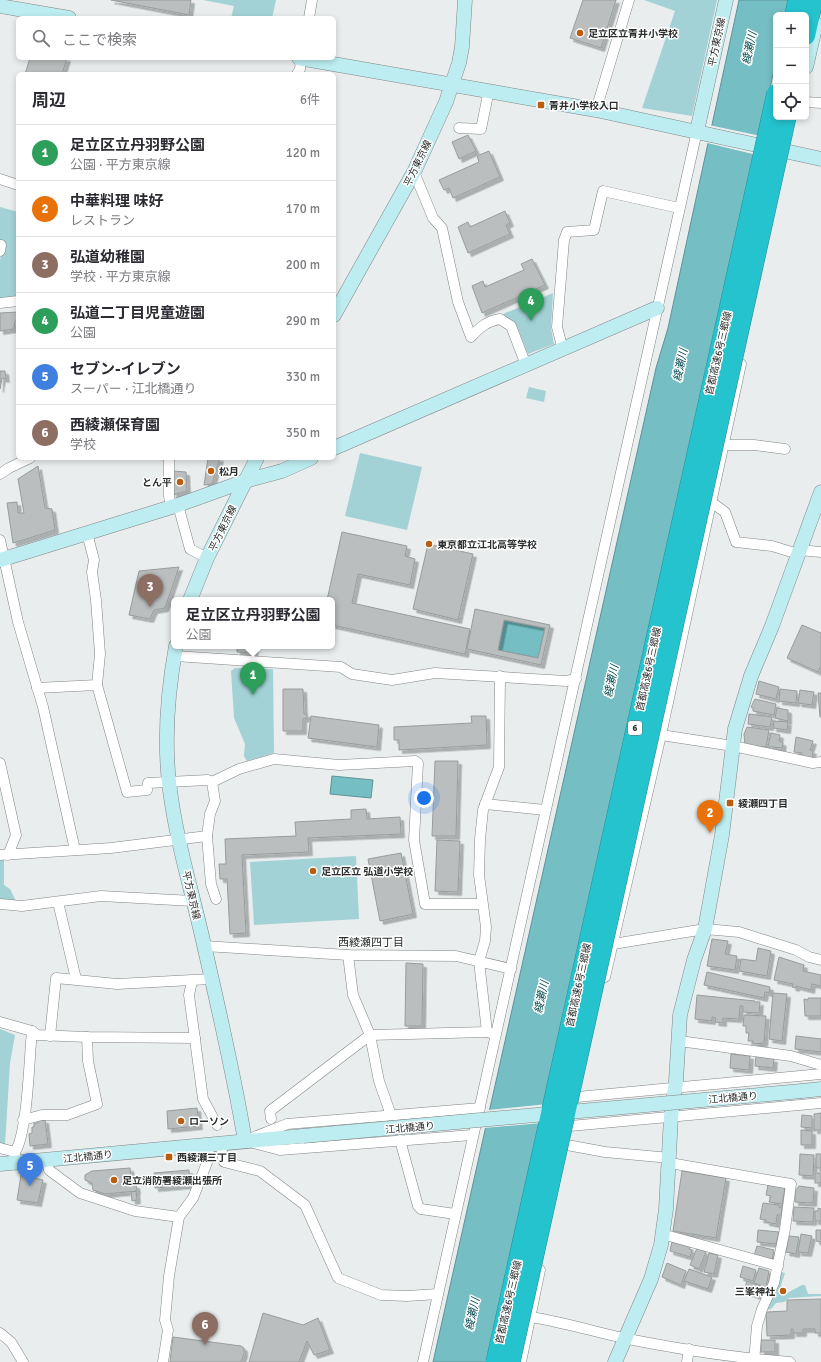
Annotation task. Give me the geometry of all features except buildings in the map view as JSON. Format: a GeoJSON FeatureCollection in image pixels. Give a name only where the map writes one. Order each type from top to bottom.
{"type":"FeatureCollection","features":[{"type":"Feature","properties":{"kind":"highway"},"geometry":{"type":"LineString","coordinates":[[795,12],[797,0]]}},
{"type":"Feature","properties":{"kind":"highway"},"geometry":{"type":"LineString","coordinates":[[809,22],[814,0]]}},
{"type":"Feature","properties":{"kind":"highway","name":"首都高速6号三郷線"},"geometry":{"type":"LineString","coordinates":[[495,1362],[773,108]]}},
{"type":"Feature","properties":{"kind":"highway","name":"首都高速6号三郷線"},"geometry":{"type":"LineString","coordinates":[[511,1362],[786,120]]}},
{"type":"Feature","properties":{"kind":"street"},"geometry":{"type":"LineString","coordinates":[[308,16],[312,0]]}},
{"type":"Feature","properties":{"kind":"street","name":"平方東京線"},"geometry":{"type":"LineString","coordinates":[[336,311],[414,172],[452,84],[462,47],[465,0]]}},
{"type":"Feature","properties":{"kind":"street"},"geometry":{"type":"LineString","coordinates":[[596,110],[629,0]]}},
{"type":"Feature","properties":{"kind":"street","name":"平方東京線"},"geometry":{"type":"LineString","coordinates":[[701,132],[726,0]]}},
{"type":"Feature","properties":{"kind":"street"},"geometry":{"type":"LineString","coordinates":[[809,55],[821,5]]}},
{"type":"Feature","properties":{"kind":"street"},"geometry":{"type":"LineString","coordinates":[[0,6],[58,16]]}},
{"type":"Feature","properties":{"kind":"street"},"geometry":{"type":"LineString","coordinates":[[298,72],[300,69],[300,60]]}},
{"type":"Feature","properties":{"kind":"street"},"geometry":{"type":"LineString","coordinates":[[312,60],[596,110],[821,159]]}},
{"type":"Feature","properties":{"kind":"street"},"geometry":{"type":"LineString","coordinates":[[459,128],[482,129],[489,90]]}},
{"type":"Feature","properties":{"kind":"street"},"geometry":{"type":"LineString","coordinates":[[809,102],[821,103]]}},
{"type":"Feature","properties":{"kind":"street"},"geometry":{"type":"LineString","coordinates":[[521,1362],[570,1126],[661,735],[724,445],[783,150],[793,120]]}},
{"type":"Feature","properties":{"kind":"street"},"geometry":{"type":"LineString","coordinates":[[423,1362],[472,1135],[480,1108],[491,1033],[511,968],[679,208],[701,132]]}},
{"type":"Feature","properties":{"kind":"street"},"geometry":{"type":"LineString","coordinates":[[414,172],[433,218],[442,228],[458,302],[472,337],[479,327],[500,318],[511,326],[526,365]]}},
{"type":"Feature","properties":{"kind":"street"},"geometry":{"type":"LineString","coordinates":[[0,179],[16,184]]}},
{"type":"Feature","properties":{"kind":"street"},"geometry":{"type":"LineString","coordinates":[[563,350],[557,327],[564,240],[567,232],[594,230],[603,191],[679,208]]}},
{"type":"Feature","properties":{"kind":"street"},"geometry":{"type":"LineString","coordinates":[[0,245],[2,245],[0,251]]}},
{"type":"Feature","properties":{"kind":"street"},"geometry":{"type":"LineString","coordinates":[[0,303],[16,301]]}},
{"type":"Feature","properties":{"kind":"street"},"geometry":{"type":"LineString","coordinates":[[336,447],[657,308]]}},
{"type":"Feature","properties":{"kind":"street"},"geometry":{"type":"LineString","coordinates":[[724,445],[754,445],[785,449]]}},
{"type":"Feature","properties":{"kind":"street"},"geometry":{"type":"LineString","coordinates":[[0,474],[26,460]]}},
{"type":"Feature","properties":{"kind":"street"},"geometry":{"type":"LineString","coordinates":[[170,460],[169,496],[190,549],[207,558]]}},
{"type":"Feature","properties":{"kind":"street","name":"平方東京線"},"geometry":{"type":"LineString","coordinates":[[191,597],[207,558],[256,460]]}},
{"type":"Feature","properties":{"kind":"street"},"geometry":{"type":"LineString","coordinates":[[2,559],[174,506],[245,481],[282,471],[307,460]]}},
{"type":"Feature","properties":{"kind":"street"},"geometry":{"type":"LineString","coordinates":[[615,1362],[624,1338],[651,1279],[661,1245],[670,1160],[671,1117],[676,1088],[680,1041],[680,1014],[694,960],[705,929],[722,835],[735,729],[751,676],[772,626],[821,492]]}},
{"type":"Feature","properties":{"kind":"street"},"geometry":{"type":"LineString","coordinates":[[711,502],[725,512],[736,542],[772,546],[798,552],[821,552]]}},
{"type":"Feature","properties":{"kind":"street"},"geometry":{"type":"LineString","coordinates":[[87,533],[94,560],[92,572],[96,600],[100,654],[97,685],[127,792],[147,790],[148,783],[208,780],[212,782],[239,769],[274,759],[339,765],[415,761],[418,763],[414,840],[425,904],[482,904]]}},
{"type":"Feature","properties":{"kind":"street"},"geometry":{"type":"LineString","coordinates":[[0,540],[2,559],[44,714],[76,850]]}},
{"type":"Feature","properties":{"kind":"street"},"geometry":{"type":"LineString","coordinates":[[176,651],[341,667],[352,674],[392,680],[435,673],[566,681],[576,679]]}},
{"type":"Feature","properties":{"kind":"street","name":"平方東京線"},"geometry":{"type":"LineString","coordinates":[[176,651],[168,721],[169,782],[193,900],[233,1076],[245,1141]]}},
{"type":"Feature","properties":{"kind":"street"},"geometry":{"type":"LineString","coordinates":[[491,1033],[478,961],[485,941],[485,914],[482,904],[479,875],[480,839],[485,804],[499,767],[500,676]]}},
{"type":"Feature","properties":{"kind":"street"},"geometry":{"type":"LineString","coordinates":[[37,688],[97,685]]}},
{"type":"Feature","properties":{"kind":"street"},"geometry":{"type":"LineString","coordinates":[[661,735],[733,746],[813,763],[821,762]]}},
{"type":"Feature","properties":{"kind":"street"},"geometry":{"type":"LineString","coordinates":[[0,763],[4,793],[16,834],[4,855]]}},
{"type":"Feature","properties":{"kind":"street"},"geometry":{"type":"LineString","coordinates":[[212,782],[214,801],[210,814],[207,836],[211,884],[216,899]]}},
{"type":"Feature","properties":{"kind":"street"},"geometry":{"type":"LineString","coordinates":[[485,804],[545,810]]}},
{"type":"Feature","properties":{"kind":"street"},"geometry":{"type":"LineString","coordinates":[[4,855],[76,850],[207,836]]}},
{"type":"Feature","properties":{"kind":"street"},"geometry":{"type":"LineString","coordinates":[[0,904],[22,906],[101,896],[193,900]]}},
{"type":"Feature","properties":{"kind":"street"},"geometry":{"type":"LineString","coordinates":[[58,902],[76,980]]}},
{"type":"Feature","properties":{"kind":"street"},"geometry":{"type":"LineString","coordinates":[[613,944],[705,929],[739,932],[796,950],[809,957],[821,960]]}},
{"type":"Feature","properties":{"kind":"street"},"geometry":{"type":"LineString","coordinates":[[204,946],[348,955],[456,956],[511,968]]}},
{"type":"Feature","properties":{"kind":"street"},"geometry":{"type":"LineString","coordinates":[[348,955],[353,995],[370,1035],[379,1081],[391,1115]]}},
{"type":"Feature","properties":{"kind":"street"},"geometry":{"type":"LineString","coordinates":[[50,1036],[56,978],[117,984],[211,979]]}},
{"type":"Feature","properties":{"kind":"street"},"geometry":{"type":"LineString","coordinates":[[192,981],[189,995],[203,1099],[217,1125]]}},
{"type":"Feature","properties":{"kind":"street"},"geometry":{"type":"LineString","coordinates":[[0,1022],[32,1031],[37,1035],[195,1038]]}},
{"type":"Feature","properties":{"kind":"street"},"geometry":{"type":"LineString","coordinates":[[0,1148],[16,1158],[20,1145],[32,1031]]}},
{"type":"Feature","properties":{"kind":"street"},"geometry":{"type":"LineString","coordinates":[[271,1119],[270,1111],[370,1035],[491,1033]]}},
{"type":"Feature","properties":{"kind":"street"},"geometry":{"type":"LineString","coordinates":[[23,1120],[42,1115],[67,1115],[98,1104],[88,1062],[88,1037]]}},
{"type":"Feature","properties":{"kind":"street"},"geometry":{"type":"LineString","coordinates":[[680,1041],[791,1056],[821,1065]]}},
{"type":"Feature","properties":{"kind":"street"},"geometry":{"type":"LineString","coordinates":[[577,1098],[821,1074]]}},
{"type":"Feature","properties":{"kind":"street","name":"江北橋通り"},"geometry":{"type":"LineString","coordinates":[[0,1164],[16,1158],[47,1160],[821,1089]]}},
{"type":"Feature","properties":{"kind":"street"},"geometry":{"type":"LineString","coordinates":[[570,1126],[821,1103]]}},
{"type":"Feature","properties":{"kind":"street"},"geometry":{"type":"LineString","coordinates":[[245,1141],[287,1124],[480,1108]]}},
{"type":"Feature","properties":{"kind":"street"},"geometry":{"type":"LineString","coordinates":[[452,1110],[462,1117],[464,1123],[459,1134],[454,1136]]}},
{"type":"Feature","properties":{"kind":"street"},"geometry":{"type":"LineString","coordinates":[[245,1141],[280,1150],[472,1135]]}},
{"type":"Feature","properties":{"kind":"street"},"geometry":{"type":"LineString","coordinates":[[400,1140],[418,1206],[421,1209],[455,1214]]}},
{"type":"Feature","properties":{"kind":"street"},"geometry":{"type":"LineString","coordinates":[[220,1143],[224,1162],[260,1171],[304,1205],[338,1278],[381,1295],[407,1296],[438,1294]]}},
{"type":"Feature","properties":{"kind":"street"},"geometry":{"type":"LineString","coordinates":[[567,1145],[613,1153],[670,1160],[791,1184],[778,1266],[774,1283],[762,1309],[758,1326],[754,1361]]}},
{"type":"Feature","properties":{"kind":"street"},"geometry":{"type":"LineString","coordinates":[[163,1362],[168,1330],[165,1320],[169,1276],[179,1217],[193,1198],[210,1155]]}},
{"type":"Feature","properties":{"kind":"street"},"geometry":{"type":"LineString","coordinates":[[47,1160],[49,1170],[80,1193],[135,1210],[179,1217]]}},
{"type":"Feature","properties":{"kind":"street"},"geometry":{"type":"LineString","coordinates":[[662,1234],[778,1266]]}},
{"type":"Feature","properties":{"kind":"street"},"geometry":{"type":"LineString","coordinates":[[531,1317],[624,1338],[754,1361],[790,1362]]}},
{"type":"Feature","properties":{"kind":"street"},"geometry":{"type":"LineString","coordinates":[[0,1333],[11,1342],[23,1362]]}},
{"type":"Feature","properties":{"kind":"street"},"geometry":{"type":"LineString","coordinates":[[687,1362],[688,1349]]}},
{"type":"Feature","properties":{"kind":"street"},"geometry":{"type":"LineString","coordinates":[[12,1362],[16,1352]]}},
{"type":"Feature","properties":{"kind":"shaded area"},"geometry":{"type":"Polygon","coordinates":[[[203,0],[276,0],[272,16],[232,16],[234,6],[203,0]]]}},
{"type":"Feature","properties":{"kind":"shaded area"},"geometry":{"type":"Polygon","coordinates":[[[644,0],[717,0],[692,116],[642,108],[675,11],[644,0]]]}},
{"type":"Feature","properties":{"kind":"shaded area"},"geometry":{"type":"Polygon","coordinates":[[[0,207],[16,211],[16,298],[0,299],[0,260],[4,243],[0,241],[0,207]]]}},
{"type":"Feature","properties":{"kind":"shaded area"},"geometry":{"type":"Polygon","coordinates":[[[553,293],[551,328],[554,344],[528,354],[518,329],[503,314],[553,293]]]}},
{"type":"Feature","properties":{"kind":"shaded area"},"geometry":{"type":"Polygon","coordinates":[[[529,387],[546,391],[544,402],[526,398],[529,387]]]}},
{"type":"Feature","properties":{"kind":"shaded area"},"geometry":{"type":"Polygon","coordinates":[[[360,453],[422,467],[407,530],[345,516],[360,453]]]}},
{"type":"Feature","properties":{"kind":"shaded area"},"geometry":{"type":"Polygon","coordinates":[[[235,668],[273,669],[274,753],[247,761],[244,756],[245,744],[234,718],[231,671],[235,668]]]}},
{"type":"Feature","properties":{"kind":"shaded area"},"geometry":{"type":"Polygon","coordinates":[[[0,856],[4,856],[4,885],[10,889],[17,903],[0,902],[0,856]]]}},
{"type":"Feature","properties":{"kind":"shaded area"},"geometry":{"type":"Polygon","coordinates":[[[356,856],[359,919],[254,925],[250,862],[356,856]]]}},
{"type":"Feature","properties":{"kind":"shaded area"},"geometry":{"type":"Polygon","coordinates":[[[0,1029],[15,1035],[10,1063],[5,1145],[0,1144],[0,1029]]]}},
{"type":"Feature","properties":{"kind":"shaded area"},"geometry":{"type":"Polygon","coordinates":[[[781,1272],[785,1273],[781,1285],[784,1292],[787,1293],[802,1285],[805,1285],[808,1294],[821,1294],[821,1296],[789,1298],[784,1302],[776,1303],[771,1309],[767,1310],[781,1272]]]}},
{"type":"Feature","properties":{"kind":"water","name":"綾瀬川"},"geometry":{"type":"Polygon","coordinates":[[[739,0],[790,0],[787,12],[773,12],[773,75],[488,1362],[433,1362],[656,368],[668,328],[739,0]]]}},
{"type":"Feature","properties":{"kind":"water"},"geometry":{"type":"Polygon","coordinates":[[[504,620],[545,628],[538,658],[498,650],[504,620]]]}},
{"type":"Feature","properties":{"kind":"water"},"geometry":{"type":"Polygon","coordinates":[[[332,776],[373,780],[371,798],[330,794],[332,776]]]}},
{"type":"Feature","properties":{"kind":"pier"},"geometry":{"type":"Polygon","coordinates":[[[709,125],[761,136],[757,155],[707,143],[709,125]]]}},
{"type":"Feature","properties":{"kind":"pier"},"geometry":{"type":"Polygon","coordinates":[[[547,1104],[543,1123],[484,1128],[488,1110],[547,1104]]]}},
{"type":"Feature","properties":{"kind":"place","name":"足立区立青井小学校"},"geometry":{"type":"Point","coordinates":[580,33]}},
{"type":"Feature","properties":{"kind":"place","name":"青井小学校入口"},"geometry":{"type":"Point","coordinates":[541,105]}},
{"type":"Feature","properties":{"kind":"place","name":"弘道二丁目児童遊園"},"geometry":{"type":"Point","coordinates":[531,321]}},
{"type":"Feature","properties":{"kind":"place","name":"松月"},"geometry":{"type":"Point","coordinates":[211,471]}},
{"type":"Feature","properties":{"kind":"place","name":"とん平"},"geometry":{"type":"Point","coordinates":[180,482]}},
{"type":"Feature","properties":{"kind":"place","name":"東京都立江北高等学校"},"geometry":{"type":"Point","coordinates":[429,544]}},
{"type":"Feature","properties":{"kind":"place","name":"弘道幼稚園"},"geometry":{"type":"Point","coordinates":[150,607]}},
{"type":"Feature","properties":{"kind":"place","name":"足立区立丹羽野公園"},"geometry":{"type":"Point","coordinates":[253,695]}},
{"type":"Feature","properties":{"kind":"place","name":"綾瀬四丁目"},"geometry":{"type":"Point","coordinates":[730,803]}},
{"type":"Feature","properties":{"kind":"place","name":"中華料理 味好"},"geometry":{"type":"Point","coordinates":[710,833]}},
{"type":"Feature","properties":{"kind":"place","name":"足立区立 弘道小学校"},"geometry":{"type":"Point","coordinates":[313,871]}},
{"type":"Feature","properties":{"kind":"place","name":"ローソン"},"geometry":{"type":"Point","coordinates":[181,1121]}},
{"type":"Feature","properties":{"kind":"place","name":"西綾瀬三丁目"},"geometry":{"type":"Point","coordinates":[169,1157]}},
{"type":"Feature","properties":{"kind":"place","name":"足立消防署綾瀬出張所"},"geometry":{"type":"Point","coordinates":[114,1180]}},
{"type":"Feature","properties":{"kind":"place","name":"セブン-イレブン"},"geometry":{"type":"Point","coordinates":[30,1186]}},
{"type":"Feature","properties":{"kind":"place","name":"三峯神社"},"geometry":{"type":"Point","coordinates":[783,1291]}},
{"type":"Feature","properties":{"kind":"place","name":"西綾瀬保育園"},"geometry":{"type":"Point","coordinates":[205,1345]}},
{"type":"Feature","properties":{"kind":"district","name":"西綾瀬四丁目"},"geometry":{"type":"Point","coordinates":[371,942]}}]}
